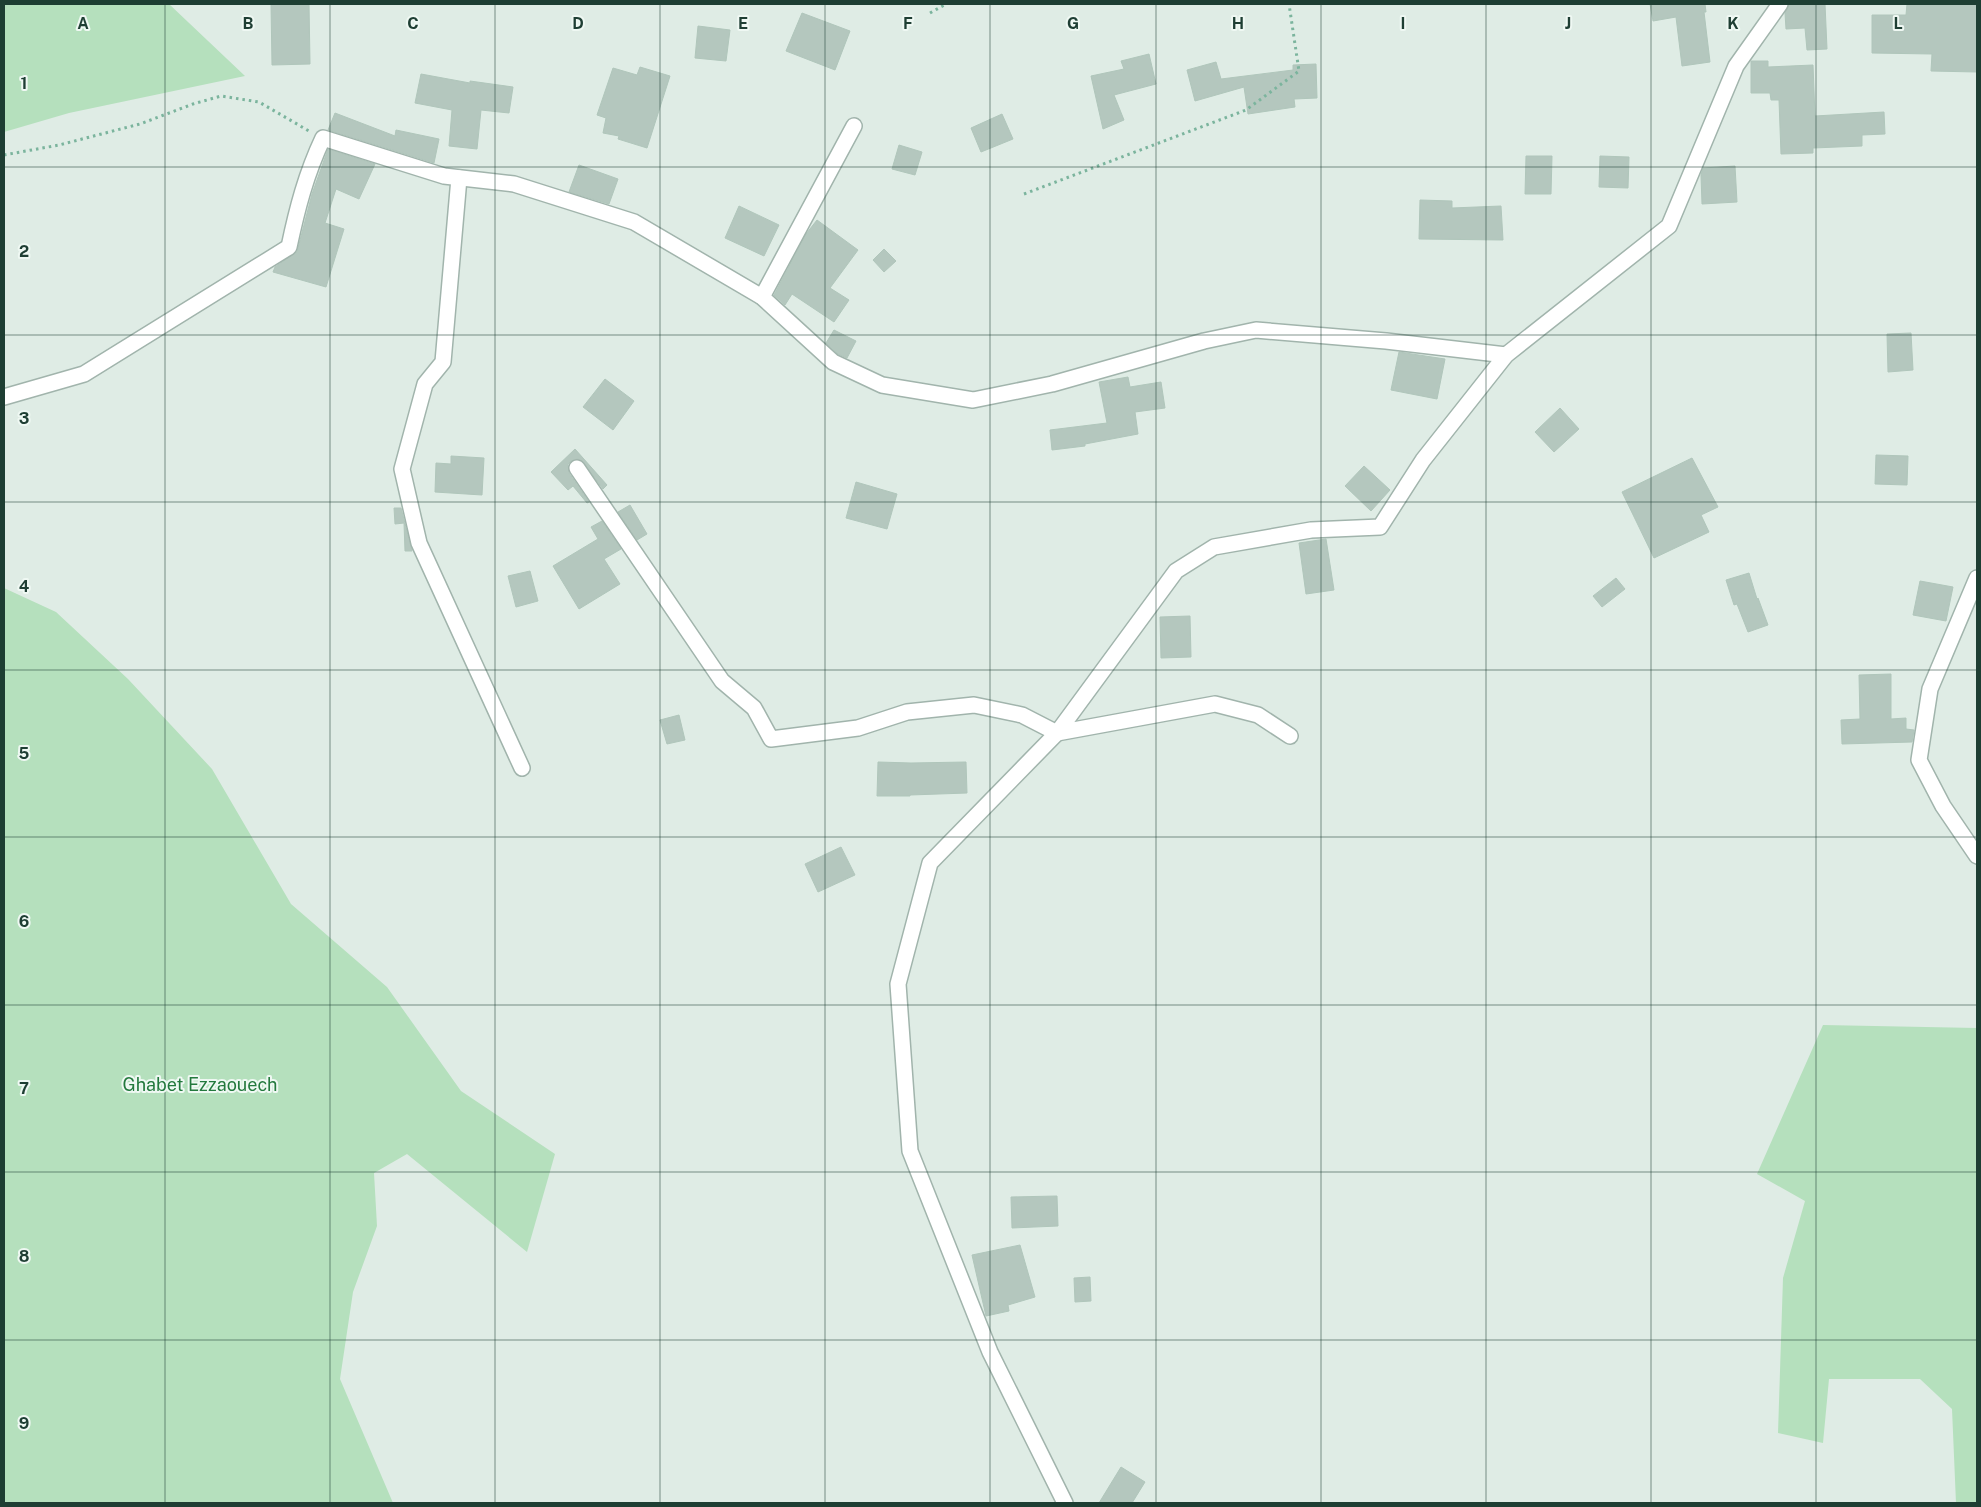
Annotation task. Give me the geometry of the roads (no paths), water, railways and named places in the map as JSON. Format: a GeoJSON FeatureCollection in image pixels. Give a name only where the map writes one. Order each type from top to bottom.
{"type":"FeatureCollection","features":[{"type":"Feature","properties":{"kind":"street"},"geometry":{"type":"LineString","coordinates":[[1065,1503],[990,1352],[910,1151],[898,984],[930,863],[1057,733],[1176,571],[1214,547],[1311,530],[1380,527],[1423,460],[1506,354],[1669,226],[1736,66],[1780,4]]}},
{"type":"Feature","properties":{"kind":"street"},"geometry":{"type":"LineString","coordinates":[[762,297],[854,126]]}},
{"type":"Feature","properties":{"kind":"street"},"geometry":{"type":"LineString","coordinates":[[4,397],[84,374],[289,247],[298,206],[310,166],[323,138],[444,176],[514,184],[634,222],[762,297],[832,362],[882,385],[973,400],[1052,384],[1204,341],[1256,330],[1506,354]]}},
{"type":"Feature","properties":{"kind":"street"},"geometry":{"type":"LineString","coordinates":[[459,178],[443,362],[425,384],[402,470],[419,543],[522,768]]}},
{"type":"Feature","properties":{"kind":"street"},"geometry":{"type":"LineString","coordinates":[[577,468],[722,681],[754,708],[771,739],[858,728],[907,712],[974,705],[1022,715],[1057,733],[1215,704],[1258,715],[1290,736]]}},
{"type":"Feature","properties":{"kind":"street"},"geometry":{"type":"LineString","coordinates":[[1977,578],[1930,690],[1919,760],[1943,806],[1977,856]]}},
{"type":"Feature","properties":{"kind":"park label","name":"Ghabet Ezzaouech"},"geometry":{"type":"Point","coordinates":[200,1084]}}]}
